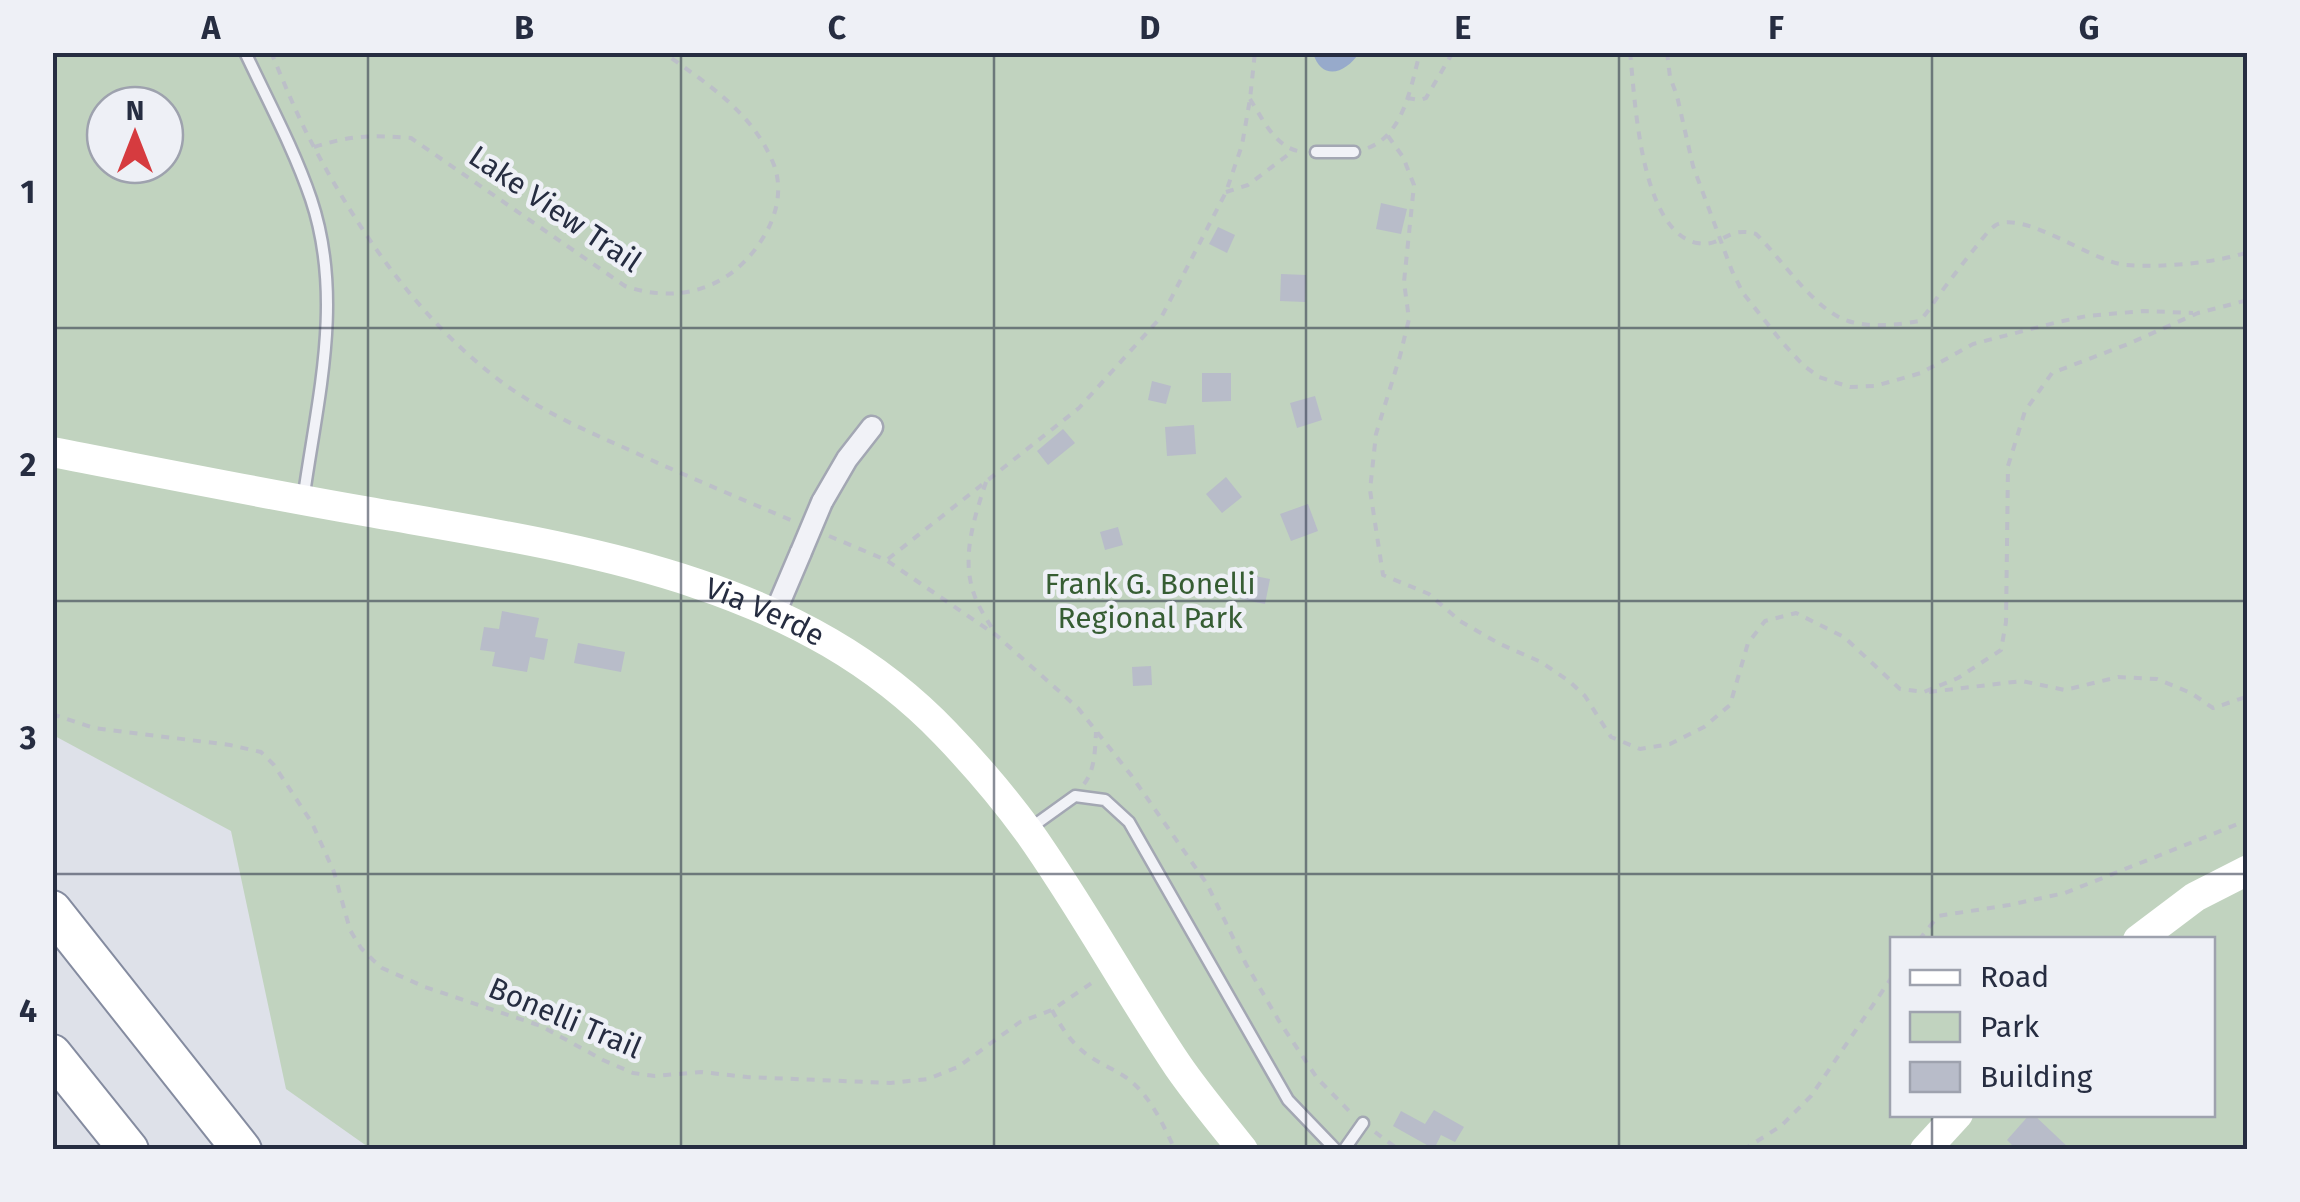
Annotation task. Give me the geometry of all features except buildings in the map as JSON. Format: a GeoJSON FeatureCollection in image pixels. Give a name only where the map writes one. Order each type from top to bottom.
{"type":"FeatureCollection","features":[{"type":"Feature","properties":{"kind":"highway"},"geometry":{"type":"LineString","coordinates":[[52,910],[242,1150]]}},
{"type":"Feature","properties":{"kind":"highway"},"geometry":{"type":"LineString","coordinates":[[52,1054],[129,1150]]}},
{"type":"Feature","properties":{"kind":"main road","name":"Via Verde"},"geometry":{"type":"LineString","coordinates":[[52,452],[574,548],[672,575],[775,614],[829,642],[886,680],[943,730],[1027,830],[1179,1067],[1243,1150]]}},
{"type":"Feature","properties":{"kind":"main road"},"geometry":{"type":"LineString","coordinates":[[2142,937],[2195,897],[2248,870]]}},
{"type":"Feature","properties":{"kind":"main road"},"geometry":{"type":"LineString","coordinates":[[1925,1150],[1955,1117]]}},
{"type":"Feature","properties":{"kind":"street"},"geometry":{"type":"LineString","coordinates":[[775,614],[822,502],[847,459],[872,427]]}},
{"type":"Feature","properties":{"kind":"lane"},"geometry":{"type":"LineString","coordinates":[[245,52],[311,200],[326,276],[326,355],[303,501]]}},
{"type":"Feature","properties":{"kind":"lane"},"geometry":{"type":"LineString","coordinates":[[1316,152],[1354,152]]}},
{"type":"Feature","properties":{"kind":"lane"},"geometry":{"type":"LineString","coordinates":[[1027,830],[1075,796],[1105,800],[1130,822],[1288,1100],[1336,1150]]}},
{"type":"Feature","properties":{"kind":"lane"},"geometry":{"type":"LineString","coordinates":[[1344,1150],[1363,1123]]}},
{"type":"Feature","properties":{"kind":"path"},"geometry":{"type":"LineString","coordinates":[[270,52],[314,147],[364,233],[444,330],[500,381],[541,408],[586,430],[798,523]]}},
{"type":"Feature","properties":{"kind":"path","name":"Lake View Trail"},"geometry":{"type":"LineString","coordinates":[[314,147],[345,137],[410,138],[625,286],[645,293],[687,293],[728,277],[757,249],[778,203],[778,179],[763,142],[749,122],[727,98],[663,52]]}},
{"type":"Feature","properties":{"kind":"path"},"geometry":{"type":"LineString","coordinates":[[886,560],[1079,408],[1162,316],[1226,192],[1242,145],[1254,52]]}},
{"type":"Feature","properties":{"kind":"path"},"geometry":{"type":"LineString","coordinates":[[1354,152],[1388,136],[1407,98],[1420,52]]}},
{"type":"Feature","properties":{"kind":"path"},"geometry":{"type":"LineString","coordinates":[[1407,98],[1426,98],[1453,52]]}},
{"type":"Feature","properties":{"kind":"path"},"geometry":{"type":"LineString","coordinates":[[1630,52],[1648,182],[1659,208],[1676,230],[1692,242],[1705,244],[1720,242],[1731,232],[1756,234],[1815,298],[1846,320],[1887,324],[1919,321],[1984,238],[1995,226],[2006,223],[2037,228],[2123,266],[2222,259],[2248,252]]}},
{"type":"Feature","properties":{"kind":"path"},"geometry":{"type":"LineString","coordinates":[[1667,52],[1693,166],[1743,293],[1781,341],[1819,377],[1863,388],[1921,373],[1973,344],[2058,322],[2143,311],[2198,313]]}},
{"type":"Feature","properties":{"kind":"path"},"geometry":{"type":"LineString","coordinates":[[1250,100],[1272,134],[1293,152]]}},
{"type":"Feature","properties":{"kind":"path"},"geometry":{"type":"LineString","coordinates":[[1388,136],[1403,157],[1414,184],[1404,282],[1409,318],[1376,434],[1370,490],[1384,575],[1429,594],[1460,622],[1541,662],[1570,681],[1612,736],[1640,749],[1670,744],[1704,727],[1730,706],[1748,643],[1765,621],[1796,612],[1844,637],[1900,689],[1924,692],[2022,681],[2065,690],[2118,676],[2158,679],[2214,708],[2248,693]]}},
{"type":"Feature","properties":{"kind":"path"},"geometry":{"type":"LineString","coordinates":[[1226,192],[1248,186],[1293,152],[1316,152]]}},
{"type":"Feature","properties":{"kind":"path"},"geometry":{"type":"LineString","coordinates":[[1924,692],[1958,678],[2000,650],[2006,622],[2008,466],[2026,411],[2052,373],[2198,313],[2248,300]]}},
{"type":"Feature","properties":{"kind":"path"},"geometry":{"type":"LineString","coordinates":[[986,481],[971,536],[969,564],[974,595],[996,634]]}},
{"type":"Feature","properties":{"kind":"path"},"geometry":{"type":"LineString","coordinates":[[816,530],[886,560],[996,634],[1078,708],[1131,775],[1207,884],[1246,964],[1317,1078],[1346,1109],[1399,1150]]}},
{"type":"Feature","properties":{"kind":"path","name":"Bonelli Trail"},"geometry":{"type":"LineString","coordinates":[[52,714],[94,728],[262,752],[320,837],[354,938],[382,968],[436,991],[541,1026],[633,1074],[701,1072],[914,1082],[944,1074],[1020,1022],[1052,1010],[1116,967]]}},
{"type":"Feature","properties":{"kind":"path"},"geometry":{"type":"LineString","coordinates":[[1075,796],[1090,777],[1096,732]]}},
{"type":"Feature","properties":{"kind":"path"},"geometry":{"type":"LineString","coordinates":[[1921,937],[1938,916],[2065,893],[2248,820]]}},
{"type":"Feature","properties":{"kind":"path"},"geometry":{"type":"LineString","coordinates":[[1743,1150],[1781,1126],[1812,1096],[1890,980]]}},
{"type":"Feature","properties":{"kind":"path"},"geometry":{"type":"LineString","coordinates":[[1052,1010],[1083,1052],[1137,1087],[1175,1150]]}},
{"type":"Feature","properties":{"kind":"green space","name":"Frank G. Bonelli Regional Park"},"geometry":{"type":"Polygon","coordinates":[[[52,53],[2247,53],[2247,1149],[371,1149],[286,1089],[231,831],[53,735],[52,53]]]}},
{"type":"Feature","properties":{"kind":"water"},"geometry":{"type":"Polygon","coordinates":[[[1313,52],[1359,53],[1348,66],[1328,71],[1317,62],[1313,52]]]}}]}
